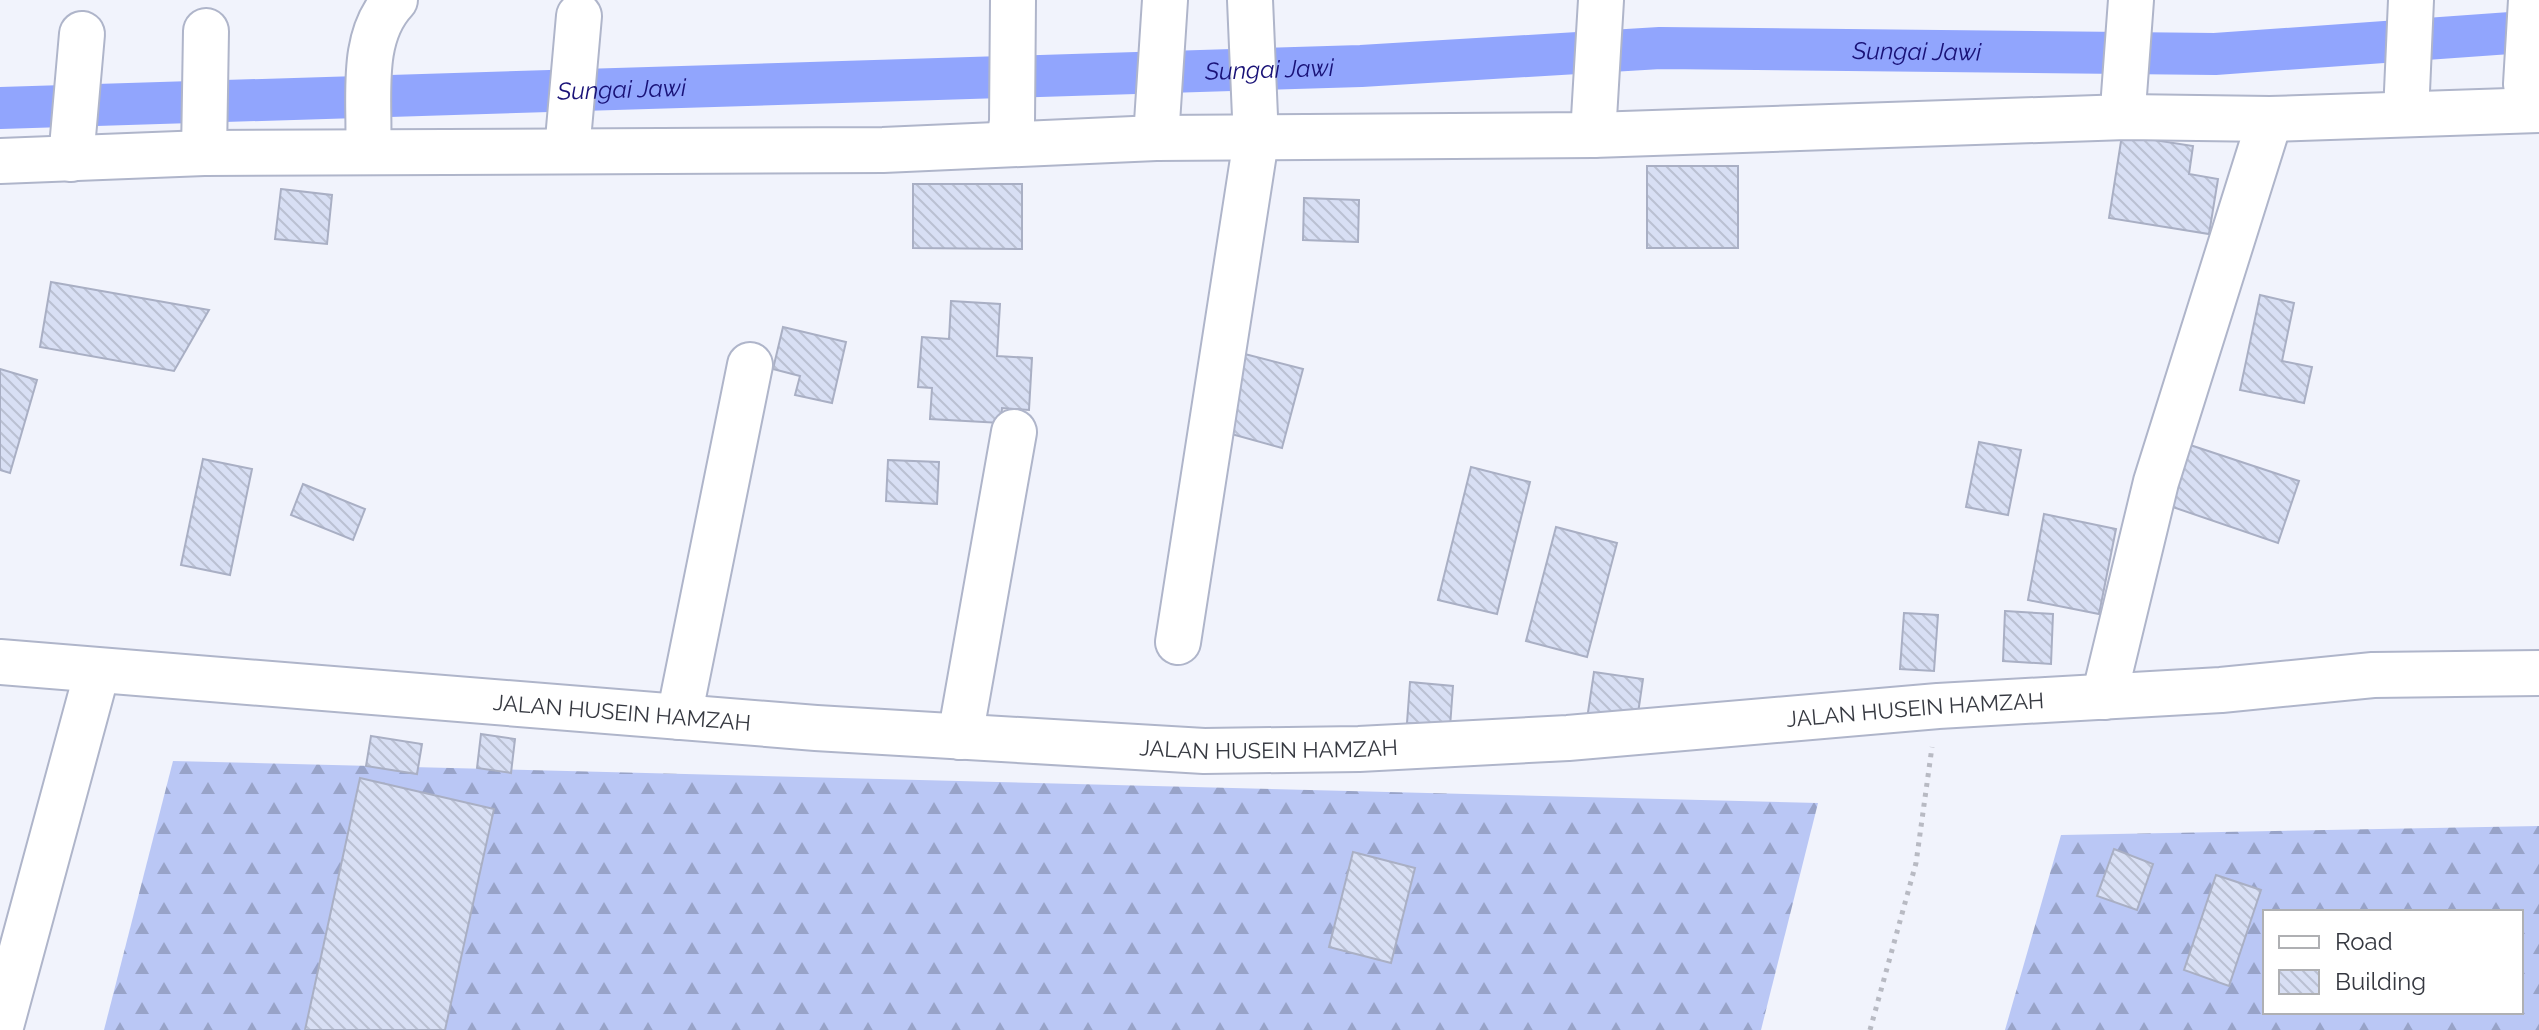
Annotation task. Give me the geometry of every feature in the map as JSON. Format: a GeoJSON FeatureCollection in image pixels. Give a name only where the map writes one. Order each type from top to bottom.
{"type":"FeatureCollection","features":[{"type":"Feature","properties":{"kind":"street"},"geometry":{"type":"LineString","coordinates":[[369,139],[371,45],[381,14],[395,0]]}},
{"type":"Feature","properties":{"kind":"street"},"geometry":{"type":"LineString","coordinates":[[2405,96],[2411,0]]}},
{"type":"Feature","properties":{"kind":"street"},"geometry":{"type":"LineString","coordinates":[[0,161],[72,149],[369,139],[883,150],[1010,133],[1158,124],[1593,120],[2125,106],[2270,119],[2405,96],[2532,101],[2531,0]]}},
{"type":"Feature","properties":{"kind":"street"},"geometry":{"type":"LineString","coordinates":[[2125,106],[2130,6]]}},
{"type":"Feature","properties":{"kind":"street"},"geometry":{"type":"LineString","coordinates":[[1158,124],[1165,9]]}},
{"type":"Feature","properties":{"kind":"street"},"geometry":{"type":"LineString","coordinates":[[1593,120],[1600,11]]}},
{"type":"Feature","properties":{"kind":"street"},"geometry":{"type":"LineString","coordinates":[[1010,133],[1013,16]]}},
{"type":"Feature","properties":{"kind":"street"},"geometry":{"type":"LineString","coordinates":[[1178,642],[1256,124],[1251,18]]}},
{"type":"Feature","properties":{"kind":"street"},"geometry":{"type":"LineString","coordinates":[[568,141],[577,36]]}},
{"type":"Feature","properties":{"kind":"street"},"geometry":{"type":"LineString","coordinates":[[204,144],[205,42]]}},
{"type":"Feature","properties":{"kind":"street"},"geometry":{"type":"LineString","coordinates":[[72,149],[81,46]]}},
{"type":"Feature","properties":{"kind":"street"},"geometry":{"type":"LineString","coordinates":[[2104,697],[2156,482],[2270,119]]}},
{"type":"Feature","properties":{"kind":"street"},"geometry":{"type":"LineString","coordinates":[[679,717],[750,365]]}},
{"type":"Feature","properties":{"kind":"street"},"geometry":{"type":"LineString","coordinates":[[960,737],[1014,432]]}},
{"type":"Feature","properties":{"kind":"street","name":"JALAN HUSEIN HAMZAH"},"geometry":{"type":"LineString","coordinates":[[0,662],[97,672],[268,681],[679,717],[1204,751],[1359,749],[1568,738],[1938,706],[2104,697],[2373,675],[2539,673]]}},
{"type":"Feature","properties":{"kind":"street"},"geometry":{"type":"LineString","coordinates":[[0,1030],[97,672]]}},
{"type":"Feature","properties":{"kind":"path"},"geometry":{"type":"LineString","coordinates":[[1870,1030],[1916,863],[1938,706]]}},
{"type":"Feature","properties":{"kind":"green space"},"geometry":{"type":"Polygon","coordinates":[[[173,761],[1818,803],[1761,1030],[104,1030],[173,761]]]}},
{"type":"Feature","properties":{"kind":"green space"},"geometry":{"type":"Polygon","coordinates":[[[2539,826],[2539,1030],[2005,1030],[2061,835],[2539,826]]]}},
{"type":"Feature","properties":{"kind":"building"},"geometry":{"type":"Polygon","coordinates":[[[2122,135],[2193,146],[2189,174],[2218,179],[2209,234],[2109,218],[2122,135]]]}},
{"type":"Feature","properties":{"kind":"building"},"geometry":{"type":"Polygon","coordinates":[[[1647,166],[1738,166],[1738,248],[1647,248],[1647,166]]]}},
{"type":"Feature","properties":{"kind":"building"},"geometry":{"type":"Polygon","coordinates":[[[913,184],[1022,184],[1022,249],[913,248],[913,184]]]}},
{"type":"Feature","properties":{"kind":"building"},"geometry":{"type":"Polygon","coordinates":[[[281,189],[332,195],[327,244],[275,239],[281,189]]]}},
{"type":"Feature","properties":{"kind":"building"},"geometry":{"type":"Polygon","coordinates":[[[1304,198],[1359,200],[1358,242],[1303,240],[1304,198]]]}},
{"type":"Feature","properties":{"kind":"building"},"geometry":{"type":"Polygon","coordinates":[[[51,282],[209,310],[174,371],[40,347],[51,282]]]}},
{"type":"Feature","properties":{"kind":"building"},"geometry":{"type":"Polygon","coordinates":[[[2260,295],[2294,303],[2282,361],[2312,367],[2304,403],[2240,390],[2260,295]]]}},
{"type":"Feature","properties":{"kind":"building"},"geometry":{"type":"Polygon","coordinates":[[[951,301],[1000,304],[997,356],[1032,358],[1029,410],[1002,408],[1001,423],[930,419],[932,388],[918,387],[922,337],[949,339],[951,301]]]}},
{"type":"Feature","properties":{"kind":"building"},"geometry":{"type":"Polygon","coordinates":[[[783,327],[846,342],[832,403],[795,395],[800,376],[773,369],[783,327]]]}},
{"type":"Feature","properties":{"kind":"building"},"geometry":{"type":"Polygon","coordinates":[[[1237,352],[1303,369],[1282,448],[1217,430],[1237,352]]]}},
{"type":"Feature","properties":{"kind":"building"},"geometry":{"type":"Polygon","coordinates":[[[0,369],[37,380],[10,473],[0,470],[0,369]]]}},
{"type":"Feature","properties":{"kind":"building"},"geometry":{"type":"Polygon","coordinates":[[[1979,442],[2021,450],[2008,515],[1966,507],[1979,442]]]}},
{"type":"Feature","properties":{"kind":"building"},"geometry":{"type":"Polygon","coordinates":[[[2181,442],[2299,481],[2278,543],[2161,503],[2181,442]]]}},
{"type":"Feature","properties":{"kind":"building"},"geometry":{"type":"Polygon","coordinates":[[[203,459],[252,469],[230,575],[181,565],[203,459]]]}},
{"type":"Feature","properties":{"kind":"building"},"geometry":{"type":"Polygon","coordinates":[[[888,460],[939,462],[937,504],[886,501],[888,460]]]}},
{"type":"Feature","properties":{"kind":"building"},"geometry":{"type":"Polygon","coordinates":[[[1471,467],[1530,482],[1497,614],[1438,600],[1471,467]]]}},
{"type":"Feature","properties":{"kind":"building"},"geometry":{"type":"Polygon","coordinates":[[[303,484],[365,509],[353,540],[291,515],[303,484]]]}},
{"type":"Feature","properties":{"kind":"building"},"geometry":{"type":"Polygon","coordinates":[[[2044,514],[2116,529],[2099,614],[2028,600],[2044,514]]]}},
{"type":"Feature","properties":{"kind":"building"},"geometry":{"type":"Polygon","coordinates":[[[1556,527],[1617,543],[1587,657],[1526,641],[1556,527]]]}},
{"type":"Feature","properties":{"kind":"building"},"geometry":{"type":"Polygon","coordinates":[[[2005,611],[2053,614],[2051,664],[2003,661],[2005,611]]]}},
{"type":"Feature","properties":{"kind":"building"},"geometry":{"type":"Polygon","coordinates":[[[1904,613],[1938,615],[1934,671],[1900,669],[1904,613]]]}},
{"type":"Feature","properties":{"kind":"building"},"geometry":{"type":"Polygon","coordinates":[[[1594,672],[1643,679],[1636,727],[1587,719],[1594,672]]]}},
{"type":"Feature","properties":{"kind":"building"},"geometry":{"type":"Polygon","coordinates":[[[1410,682],[1453,686],[1450,727],[1407,723],[1410,682]]]}},
{"type":"Feature","properties":{"kind":"building"},"geometry":{"type":"Polygon","coordinates":[[[481,734],[515,739],[511,773],[477,768],[481,734]]]}},
{"type":"Feature","properties":{"kind":"building"},"geometry":{"type":"Polygon","coordinates":[[[371,736],[422,744],[417,774],[366,766],[371,736]]]}},
{"type":"Feature","properties":{"kind":"building"},"geometry":{"type":"Polygon","coordinates":[[[360,778],[494,809],[445,1030],[305,1030],[360,778]]]}},
{"type":"Feature","properties":{"kind":"building"},"geometry":{"type":"Polygon","coordinates":[[[2114,849],[2153,864],[2137,910],[2097,896],[2114,849]]]}},
{"type":"Feature","properties":{"kind":"building"},"geometry":{"type":"Polygon","coordinates":[[[1353,852],[1415,868],[1391,963],[1329,947],[1353,852]]]}},
{"type":"Feature","properties":{"kind":"building"},"geometry":{"type":"Polygon","coordinates":[[[2216,875],[2261,890],[2229,986],[2184,970],[2216,875]]]}},
{"type":"Feature","properties":{"kind":"waterway","name":"Sungai Jawi"},"geometry":{"type":"LineString","coordinates":[[0,108],[1361,66],[1660,48],[2215,54],[2539,31]]}}]}
